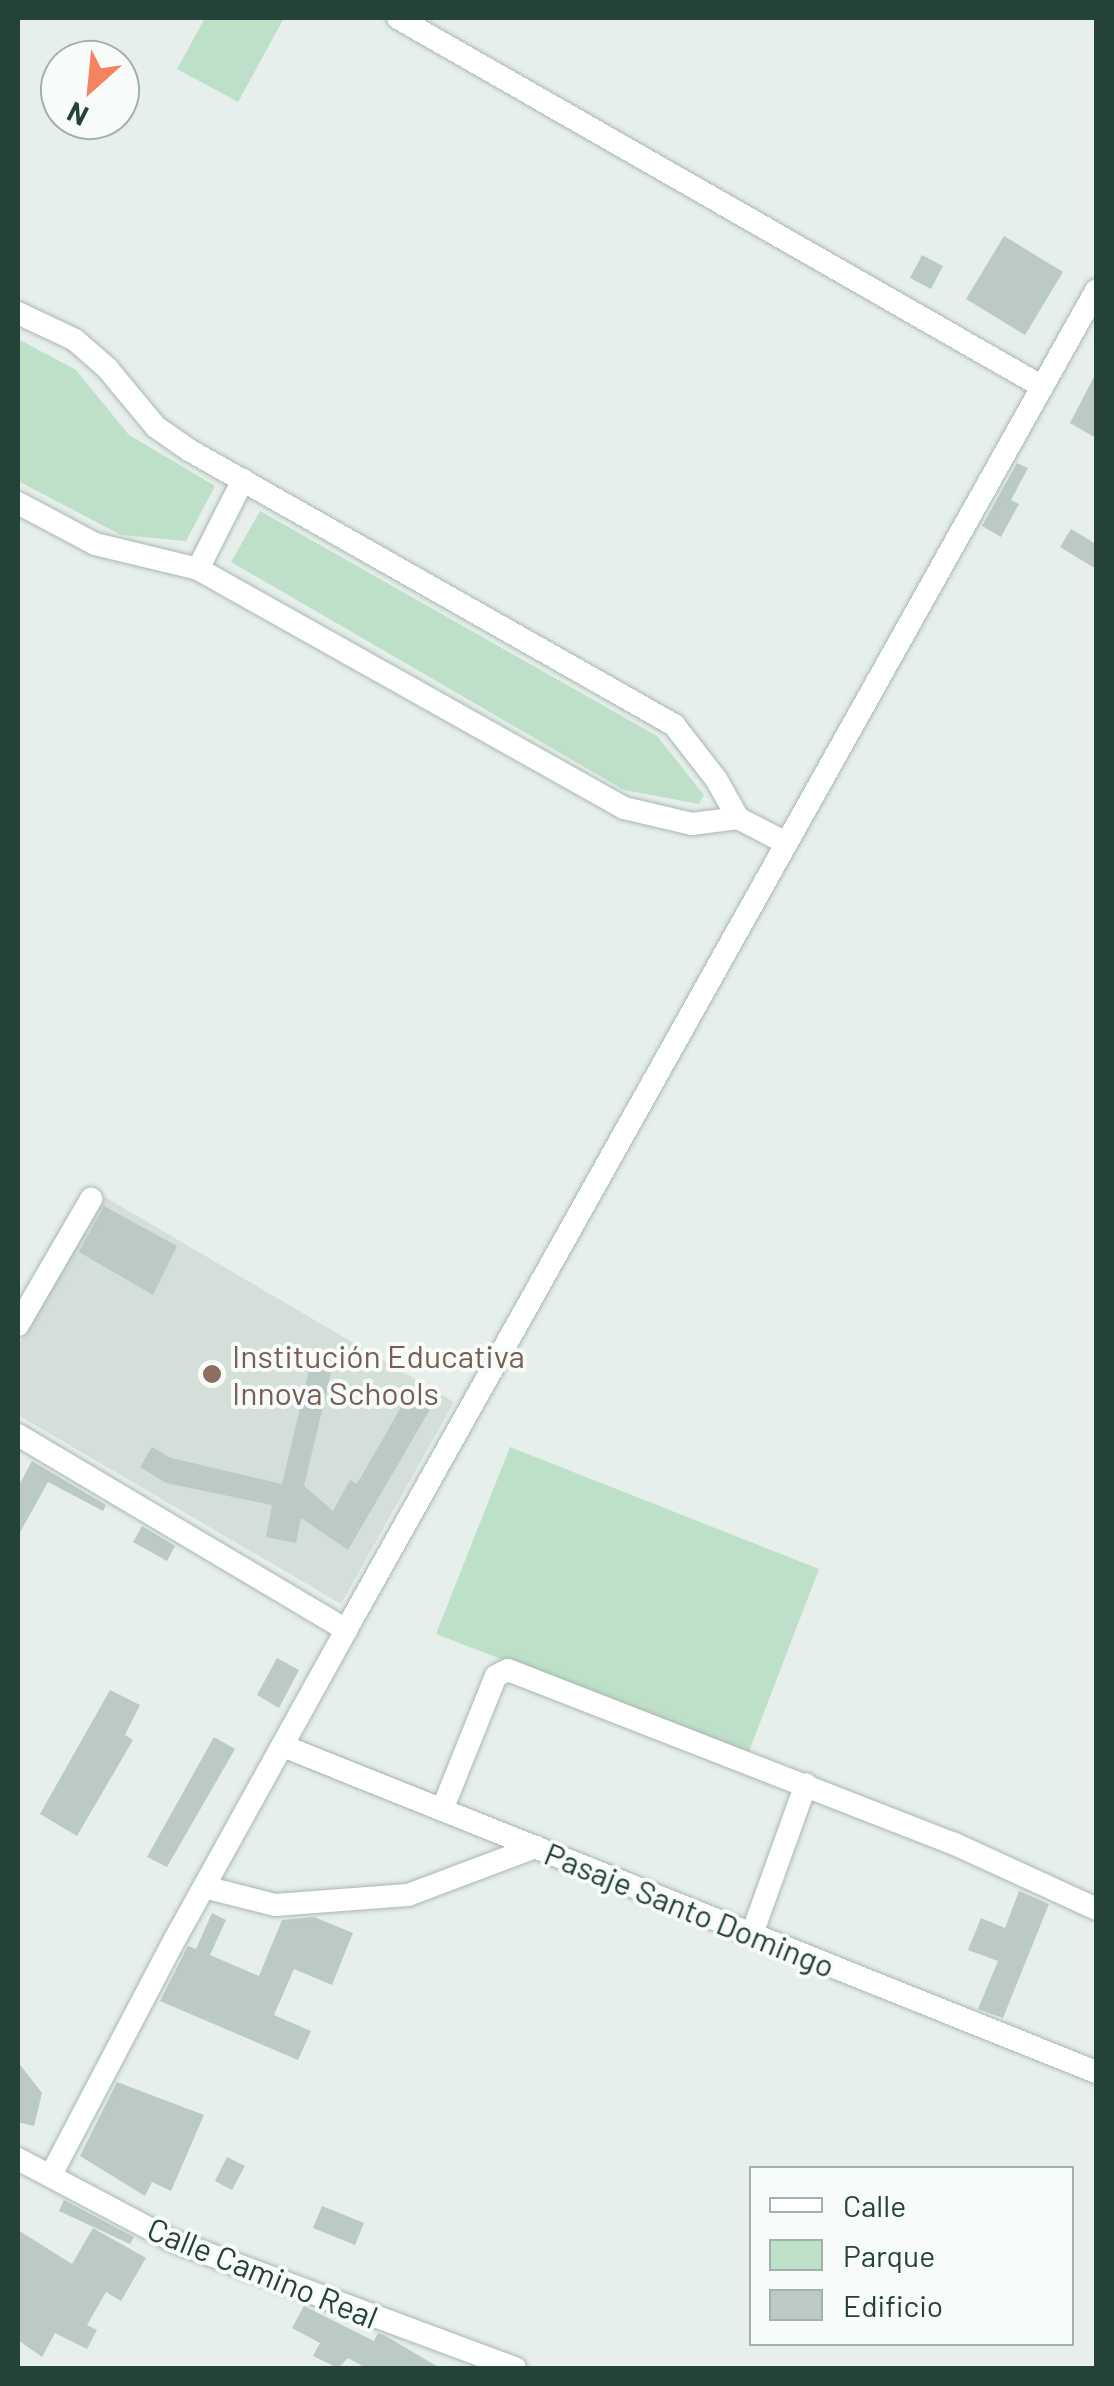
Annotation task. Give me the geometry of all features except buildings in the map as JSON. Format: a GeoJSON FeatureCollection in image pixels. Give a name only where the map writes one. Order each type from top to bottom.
{"type":"FeatureCollection","features":[{"type":"Feature","properties":{"kind":"street"},"geometry":{"type":"LineString","coordinates":[[398,18],[1042,386]]}},
{"type":"Feature","properties":{"kind":"street"},"geometry":{"type":"LineString","coordinates":[[50,2176],[346,1630],[1094,299]]}},
{"type":"Feature","properties":{"kind":"street"},"geometry":{"type":"LineString","coordinates":[[18,313],[74,340],[107,368],[156,427],[674,725],[738,818],[786,843]]}},
{"type":"Feature","properties":{"kind":"street"},"geometry":{"type":"LineString","coordinates":[[198,569],[243,480]]}},
{"type":"Feature","properties":{"kind":"street"},"geometry":{"type":"LineString","coordinates":[[18,503],[95,544],[198,569],[624,808],[692,824],[738,818]]}},
{"type":"Feature","properties":{"kind":"street"},"geometry":{"type":"LineString","coordinates":[[18,1325],[24,1301],[91,1199]]}},
{"type":"Feature","properties":{"kind":"street"},"geometry":{"type":"LineString","coordinates":[[18,1435],[346,1630]]}},
{"type":"Feature","properties":{"kind":"street"},"geometry":{"type":"LineString","coordinates":[[442,1810],[496,1676],[508,1670],[955,1844],[1096,1909]]}},
{"type":"Feature","properties":{"kind":"street","name":"Pasaje Santo Domingo"},"geometry":{"type":"LineString","coordinates":[[283,1746],[1096,2072]]}},
{"type":"Feature","properties":{"kind":"street"},"geometry":{"type":"LineString","coordinates":[[752,1934],[806,1784]]}},
{"type":"Feature","properties":{"kind":"street"},"geometry":{"type":"LineString","coordinates":[[204,1887],[276,1906],[408,1895],[536,1847]]}},
{"type":"Feature","properties":{"kind":"street","name":"Calle Camino Real"},"geometry":{"type":"LineString","coordinates":[[18,2159],[173,2241],[516,2368]]}},
{"type":"Feature","properties":{"kind":"shaded area","name":"Institución Educativa Innova Schools"},"geometry":{"type":"Polygon","coordinates":[[[105,1197],[454,1402],[341,1604],[18,1415],[18,1346],[105,1197]]]}},
{"type":"Feature","properties":{"kind":"green space"},"geometry":{"type":"Polygon","coordinates":[[[205,18],[284,18],[238,102],[177,69],[205,18]]]}},
{"type":"Feature","properties":{"kind":"green space"},"geometry":{"type":"Polygon","coordinates":[[[18,339],[76,370],[129,435],[215,486],[186,541],[121,535],[18,481],[18,339]]]}},
{"type":"Feature","properties":{"kind":"green space"},"geometry":{"type":"Polygon","coordinates":[[[260,511],[657,736],[704,795],[699,804],[624,790],[231,562],[260,511]]]}},
{"type":"Feature","properties":{"kind":"green space"},"geometry":{"type":"Polygon","coordinates":[[[510,1447],[819,1569],[748,1754],[436,1634],[510,1447]]]}},
{"type":"Feature","properties":{"kind":"place","name":"Institución Educativa Innova Schools"},"geometry":{"type":"Point","coordinates":[212,1374]}}]}
